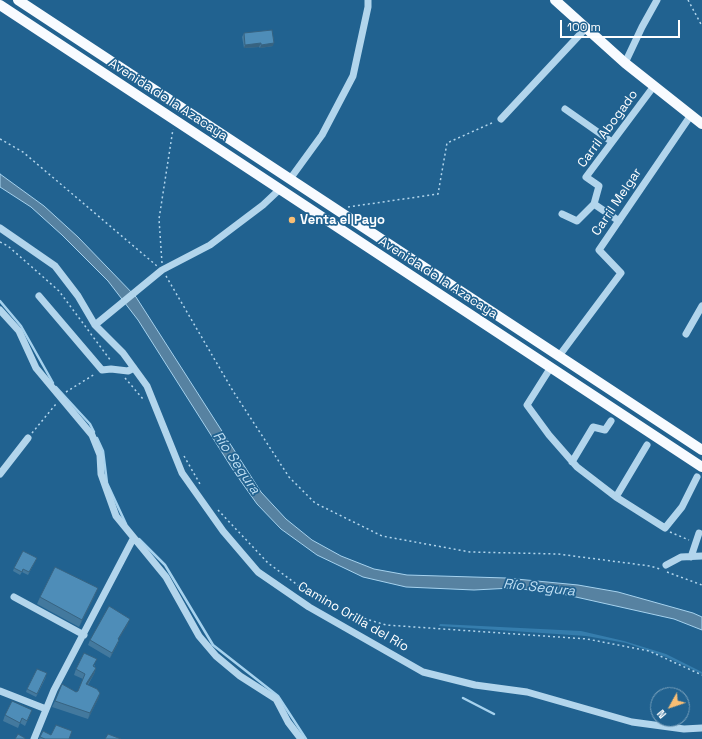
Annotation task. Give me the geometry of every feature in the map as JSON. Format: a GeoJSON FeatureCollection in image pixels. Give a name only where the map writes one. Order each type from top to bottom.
{"type":"FeatureCollection","features":[{"type":"Feature","properties":{"kind":"main road","name":"Avenida de la Azacaya"},"geometry":{"type":"LineString","coordinates":[[18,0],[702,450]]}},
{"type":"Feature","properties":{"kind":"main road"},"geometry":{"type":"LineString","coordinates":[[555,0],[625,63],[702,124]]}},
{"type":"Feature","properties":{"kind":"main road","name":"Avenida de la Azacaya"},"geometry":{"type":"LineString","coordinates":[[3,5],[174,120],[702,467]]}},
{"type":"Feature","properties":{"kind":"street"},"geometry":{"type":"LineString","coordinates":[[290,179],[322,135],[353,76],[368,7],[368,0]]}},
{"type":"Feature","properties":{"kind":"street"},"geometry":{"type":"LineString","coordinates":[[625,63],[657,0]]}},
{"type":"Feature","properties":{"kind":"street"},"geometry":{"type":"LineString","coordinates":[[502,118],[586,28]]}},
{"type":"Feature","properties":{"kind":"street","name":"Carril Abogado"},"geometry":{"type":"LineString","coordinates":[[594,204],[599,186],[586,177],[654,86]]}},
{"type":"Feature","properties":{"kind":"street"},"geometry":{"type":"LineString","coordinates":[[565,109],[612,142]]}},
{"type":"Feature","properties":{"kind":"street","name":"Carril Melgar"},"geometry":{"type":"LineString","coordinates":[[559,356],[622,272],[599,250],[691,115]]}},
{"type":"Feature","properties":{"kind":"street"},"geometry":{"type":"LineString","coordinates":[[95,325],[162,270],[210,245],[263,205],[280,189]]}},
{"type":"Feature","properties":{"kind":"street"},"geometry":{"type":"LineString","coordinates":[[562,214],[577,221],[594,204],[619,221]]}},
{"type":"Feature","properties":{"kind":"street","name":"Camino Orilla del Río"},"geometry":{"type":"LineString","coordinates":[[0,228],[55,266],[78,296],[95,325],[123,353],[147,386],[182,473],[223,531],[258,572],[308,607],[423,672],[475,685],[527,692],[632,722],[684,729],[702,728]]}},
{"type":"Feature","properties":{"kind":"street"},"geometry":{"type":"LineString","coordinates":[[39,296],[102,370],[128,371],[134,368]]}},
{"type":"Feature","properties":{"kind":"street"},"geometry":{"type":"LineString","coordinates":[[686,334],[702,306]]}},
{"type":"Feature","properties":{"kind":"street"},"geometry":{"type":"LineString","coordinates":[[0,310],[19,331],[36,368],[62,396],[92,435],[100,455],[101,474],[116,516],[133,540],[166,577],[187,616],[216,656],[240,676],[276,699],[288,722],[301,739]]}},
{"type":"Feature","properties":{"kind":"street"},"geometry":{"type":"LineString","coordinates":[[550,367],[527,405],[549,436],[572,462],[616,497],[665,528],[682,507],[697,477]]}},
{"type":"Feature","properties":{"kind":"street"},"geometry":{"type":"LineString","coordinates":[[572,462],[593,426],[605,430],[611,421]]}},
{"type":"Feature","properties":{"kind":"street"},"geometry":{"type":"LineString","coordinates":[[0,474],[28,438]]}},
{"type":"Feature","properties":{"kind":"street"},"geometry":{"type":"LineString","coordinates":[[616,497],[647,445]]}},
{"type":"Feature","properties":{"kind":"street"},"geometry":{"type":"LineString","coordinates":[[690,557],[699,534]]}},
{"type":"Feature","properties":{"kind":"street"},"geometry":{"type":"LineString","coordinates":[[34,739],[54,690],[133,540]]}},
{"type":"Feature","properties":{"kind":"street"},"geometry":{"type":"LineString","coordinates":[[666,565],[681,557],[702,556]]}},
{"type":"Feature","properties":{"kind":"street"},"geometry":{"type":"LineString","coordinates":[[14,597],[84,634]]}},
{"type":"Feature","properties":{"kind":"street"},"geometry":{"type":"LineString","coordinates":[[0,691],[46,709]]}},
{"type":"Feature","properties":{"kind":"path"},"geometry":{"type":"LineString","coordinates":[[688,0],[702,26]]}},
{"type":"Feature","properties":{"kind":"path"},"geometry":{"type":"LineString","coordinates":[[336,209],[438,194],[447,143],[502,118]]}},
{"type":"Feature","properties":{"kind":"path"},"geometry":{"type":"LineString","coordinates":[[162,270],[159,220],[174,120]]}},
{"type":"Feature","properties":{"kind":"path"},"geometry":{"type":"LineString","coordinates":[[0,139],[23,152],[162,270],[233,391],[289,477],[315,503],[382,536],[470,552],[558,554],[650,566],[702,585]]}},
{"type":"Feature","properties":{"kind":"path"},"geometry":{"type":"LineString","coordinates":[[0,242],[8,246],[59,291],[118,370],[144,400]]}},
{"type":"Feature","properties":{"kind":"path"},"geometry":{"type":"LineString","coordinates":[[28,438],[62,396],[102,370]]}},
{"type":"Feature","properties":{"kind":"path"},"geometry":{"type":"LineString","coordinates":[[180,450],[202,489]]}},
{"type":"Feature","properties":{"kind":"path"},"geometry":{"type":"LineString","coordinates":[[216,507],[268,564],[311,595],[346,612],[386,625],[588,638],[649,651],[702,676]]}},
{"type":"Feature","properties":{"kind":"path"},"geometry":{"type":"LineString","coordinates":[[665,528],[676,535],[695,542]]}},
{"type":"Feature","properties":{"kind":"shaded area"},"geometry":{"type":"Polygon","coordinates":[[[440,624],[581,631],[624,641],[666,654],[702,672],[702,674],[666,657],[626,643],[586,636],[439,626],[440,624]]]}},
{"type":"Feature","properties":{"kind":"water","name":"Río Segura"},"geometry":{"type":"Polygon","coordinates":[[[0,174],[44,206],[78,237],[136,297],[261,492],[286,519],[312,540],[341,556],[374,569],[407,575],[506,578],[578,585],[618,592],[693,613],[702,617],[702,630],[674,619],[558,593],[512,588],[474,590],[406,587],[363,577],[317,555],[281,529],[257,504],[235,473],[138,320],[108,281],[62,235],[31,207],[0,187],[0,174]]]}},
{"type":"Feature","properties":{"kind":"building"},"geometry":{"type":"Polygon","coordinates":[[[272,30],[274,43],[245,45],[244,33],[272,30]]]}},
{"type":"Feature","properties":{"kind":"building"},"geometry":{"type":"Polygon","coordinates":[[[23,551],[37,558],[29,572],[23,569],[22,572],[14,568],[23,551]]]}},
{"type":"Feature","properties":{"kind":"building"},"geometry":{"type":"Polygon","coordinates":[[[55,567],[98,588],[82,620],[40,597],[55,567]]]}},
{"type":"Feature","properties":{"kind":"building"},"geometry":{"type":"Polygon","coordinates":[[[109,606],[130,619],[118,639],[119,640],[112,653],[90,640],[109,606]]]}},
{"type":"Feature","properties":{"kind":"building"},"geometry":{"type":"Polygon","coordinates":[[[84,653],[97,659],[93,666],[96,668],[86,684],[97,689],[100,693],[90,713],[55,701],[62,684],[76,692],[78,691],[85,674],[76,669],[84,653]]]}},
{"type":"Feature","properties":{"kind":"building"},"geometry":{"type":"Polygon","coordinates":[[[37,669],[47,673],[37,694],[27,689],[37,669]]]}},
{"type":"Feature","properties":{"kind":"building"},"geometry":{"type":"Polygon","coordinates":[[[12,701],[32,710],[27,721],[22,718],[20,723],[5,715],[12,701]]]}},
{"type":"Feature","properties":{"kind":"building"},"geometry":{"type":"Polygon","coordinates":[[[56,725],[72,731],[69,739],[45,739],[40,737],[43,731],[51,735],[56,725]]]}},
{"type":"Feature","properties":{"kind":"building"},"geometry":{"type":"Polygon","coordinates":[[[18,734],[25,738],[25,739],[15,739],[18,734]]]}},
{"type":"Feature","properties":{"kind":"building"},"geometry":{"type":"Polygon","coordinates":[[[108,734],[121,739],[105,739],[108,734]]]}},
{"type":"Feature","properties":{"kind":"waterway"},"geometry":{"type":"LineString","coordinates":[[0,301],[21,326],[53,383]]}},
{"type":"Feature","properties":{"kind":"waterway"},"geometry":{"type":"LineString","coordinates":[[56,387],[90,424],[94,432]]}},
{"type":"Feature","properties":{"kind":"waterway"},"geometry":{"type":"LineString","coordinates":[[97,438],[103,451],[107,483],[126,524]]}},
{"type":"Feature","properties":{"kind":"waterway"},"geometry":{"type":"LineString","coordinates":[[139,539],[165,565],[213,645],[278,696],[306,739]]}},
{"type":"Feature","properties":{"kind":"waterway"},"geometry":{"type":"LineString","coordinates":[[463,698],[494,714]]}},
{"type":"Feature","properties":{"kind":"place","name":"Venta el Payo"},"geometry":{"type":"Point","coordinates":[292,220]}}]}
